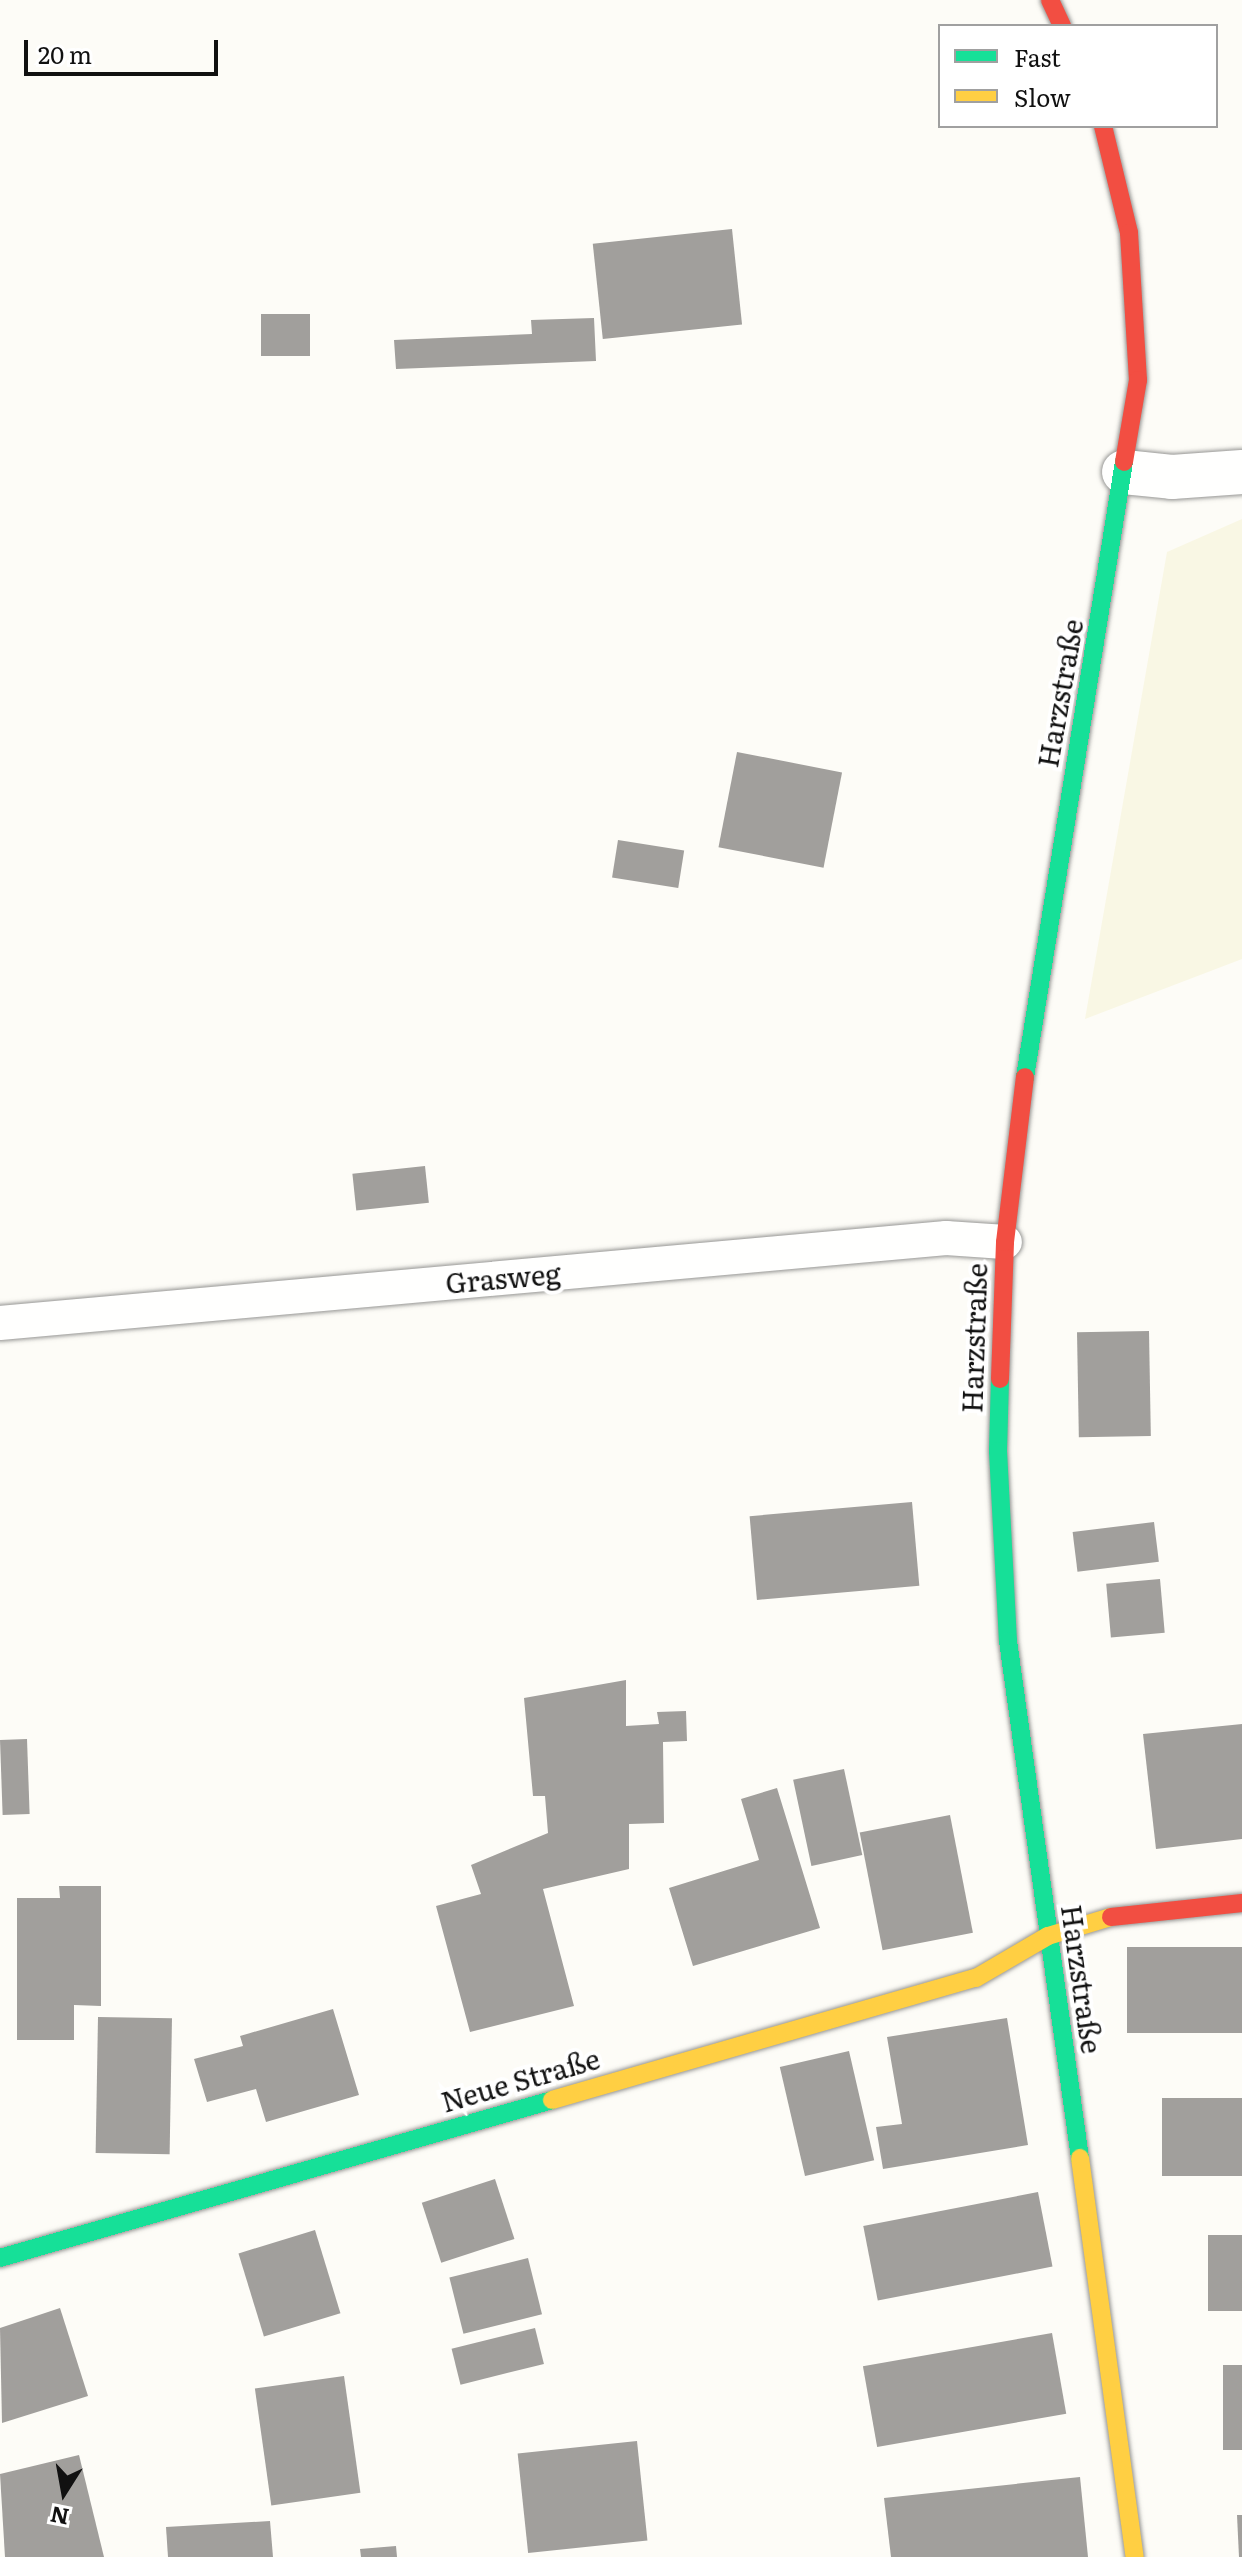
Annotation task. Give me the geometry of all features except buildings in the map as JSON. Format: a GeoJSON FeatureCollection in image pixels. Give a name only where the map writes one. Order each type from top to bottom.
{"type":"FeatureCollection","features":[{"type":"Feature","properties":{"kind":"main road"},"geometry":{"type":"LineString","coordinates":[[1050,0],[1061,24]]}},
{"type":"Feature","properties":{"kind":"main road","name":"Harzstraße"},"geometry":{"type":"LineString","coordinates":[[1103,128],[1129,233],[1137,321],[1138,380],[1032,1019],[1005,1242],[998,1451],[1006,1610],[1135,2557]]}},
{"type":"Feature","properties":{"kind":"main road","name":"Neue Straße"},"geometry":{"type":"LineString","coordinates":[[0,2258],[976,1978],[1048,1936],[1107,1917],[1242,1903]]}},
{"type":"Feature","properties":{"kind":"street"},"geometry":{"type":"LineString","coordinates":[[1124,472],[1172,477],[1242,472]]}},
{"type":"Feature","properties":{"kind":"lane","name":"Grasweg"},"geometry":{"type":"LineString","coordinates":[[0,1323],[946,1238],[1005,1242]]}},
{"type":"Feature","properties":{"kind":"shaded area"},"geometry":{"type":"Polygon","coordinates":[[[1242,519],[1242,959],[1085,1019],[1167,552],[1242,519]]]}},
{"type":"Feature","properties":{"kind":"traffic: fast"},"geometry":{"type":"LineString","coordinates":[[1025,1077],[1124,462]]}},
{"type":"Feature","properties":{"kind":"traffic: fast"},"geometry":{"type":"LineString","coordinates":[[1000,1379],[998,1451],[1008,1641],[1080,2158]]}},
{"type":"Feature","properties":{"kind":"traffic: fast"},"geometry":{"type":"LineString","coordinates":[[0,2258],[552,2100]]}},
{"type":"Feature","properties":{"kind":"traffic: slow"},"geometry":{"type":"LineString","coordinates":[[552,2100],[976,1978],[1048,1936],[1111,1917]]}},
{"type":"Feature","properties":{"kind":"traffic: slow"},"geometry":{"type":"LineString","coordinates":[[1080,2158],[1135,2557]]}},
{"type":"Feature","properties":{"kind":"traffic: jam"},"geometry":{"type":"LineString","coordinates":[[1050,0],[1061,24]]}},
{"type":"Feature","properties":{"kind":"traffic: jam"},"geometry":{"type":"LineString","coordinates":[[1103,128],[1129,233],[1138,380],[1124,462]]}},
{"type":"Feature","properties":{"kind":"traffic: jam"},"geometry":{"type":"LineString","coordinates":[[1000,1379],[1005,1242],[1025,1077]]}},
{"type":"Feature","properties":{"kind":"traffic: jam"},"geometry":{"type":"LineString","coordinates":[[1111,1917],[1242,1903]]}}]}
